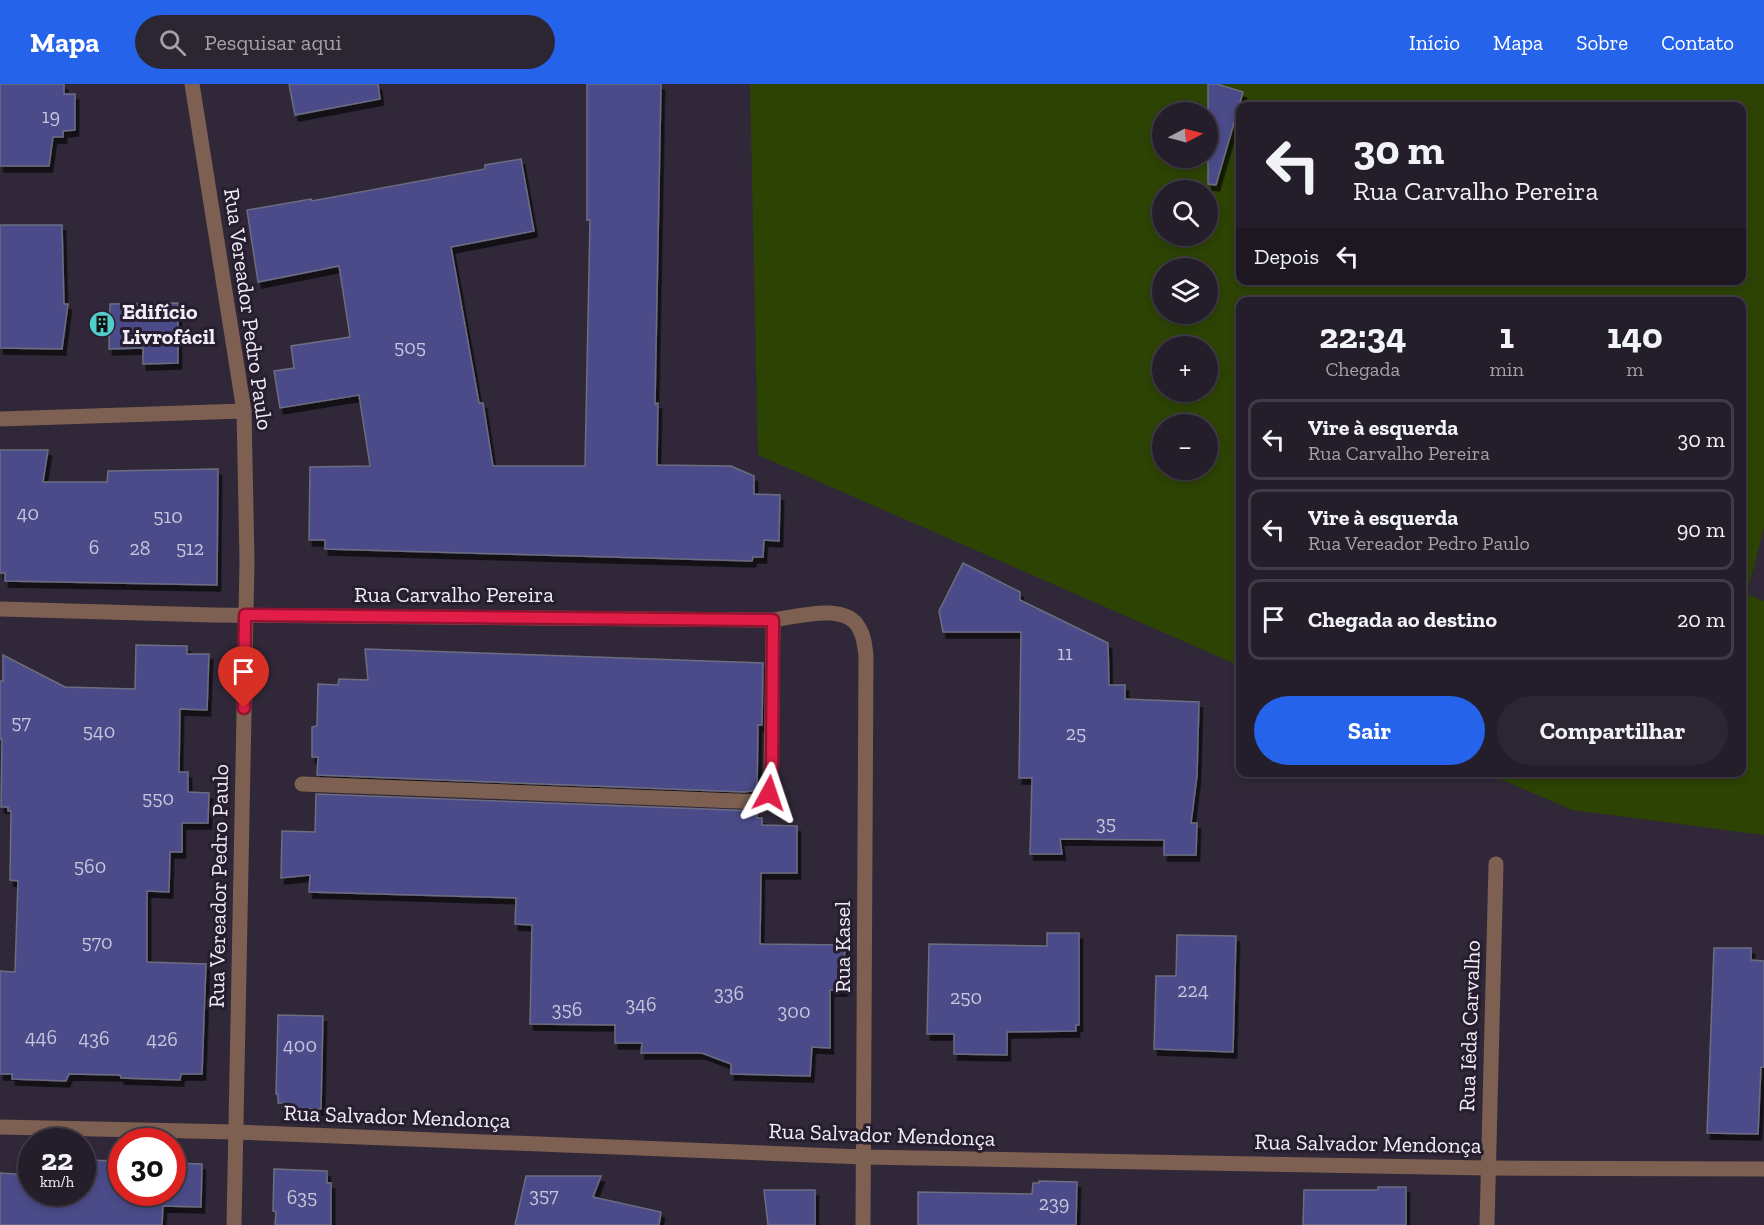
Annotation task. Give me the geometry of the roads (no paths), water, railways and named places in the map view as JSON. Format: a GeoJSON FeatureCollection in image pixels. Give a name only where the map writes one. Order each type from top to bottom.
{"type":"FeatureCollection","features":[{"type":"Feature","properties":{"kind":"street","name":"Rua Vereador Pedro Paulo"},"geometry":{"type":"LineString","coordinates":[[192,84],[244,411],[247,550],[234,1225]]}},
{"type":"Feature","properties":{"kind":"street"},"geometry":{"type":"LineString","coordinates":[[0,419],[244,411]]}},
{"type":"Feature","properties":{"kind":"street","name":"Rua Carvalho Pereira"},"geometry":{"type":"LineString","coordinates":[[0,609],[245,615],[773,620],[830,612],[847,616],[859,627],[864,639],[866,670]]}},
{"type":"Feature","properties":{"kind":"street"},"geometry":{"type":"LineString","coordinates":[[302,784],[752,802],[762,800],[769,793],[771,783],[773,620]]}},
{"type":"Feature","properties":{"kind":"street","name":"Rua Kasel"},"geometry":{"type":"LineString","coordinates":[[863,1225],[866,670]]}},
{"type":"Feature","properties":{"kind":"street","name":"Rua Iêda Carvalho"},"geometry":{"type":"LineString","coordinates":[[1487,1225],[1496,864]]}},
{"type":"Feature","properties":{"kind":"street","name":"Rua Salvador Mendonça"},"geometry":{"type":"LineString","coordinates":[[0,1127],[236,1132],[863,1157],[1488,1168],[1764,1169]]}},
{"type":"Feature","properties":{"kind":"place","name":"Edifício Livrofácil"},"geometry":{"type":"Point","coordinates":[102,324]}}]}
